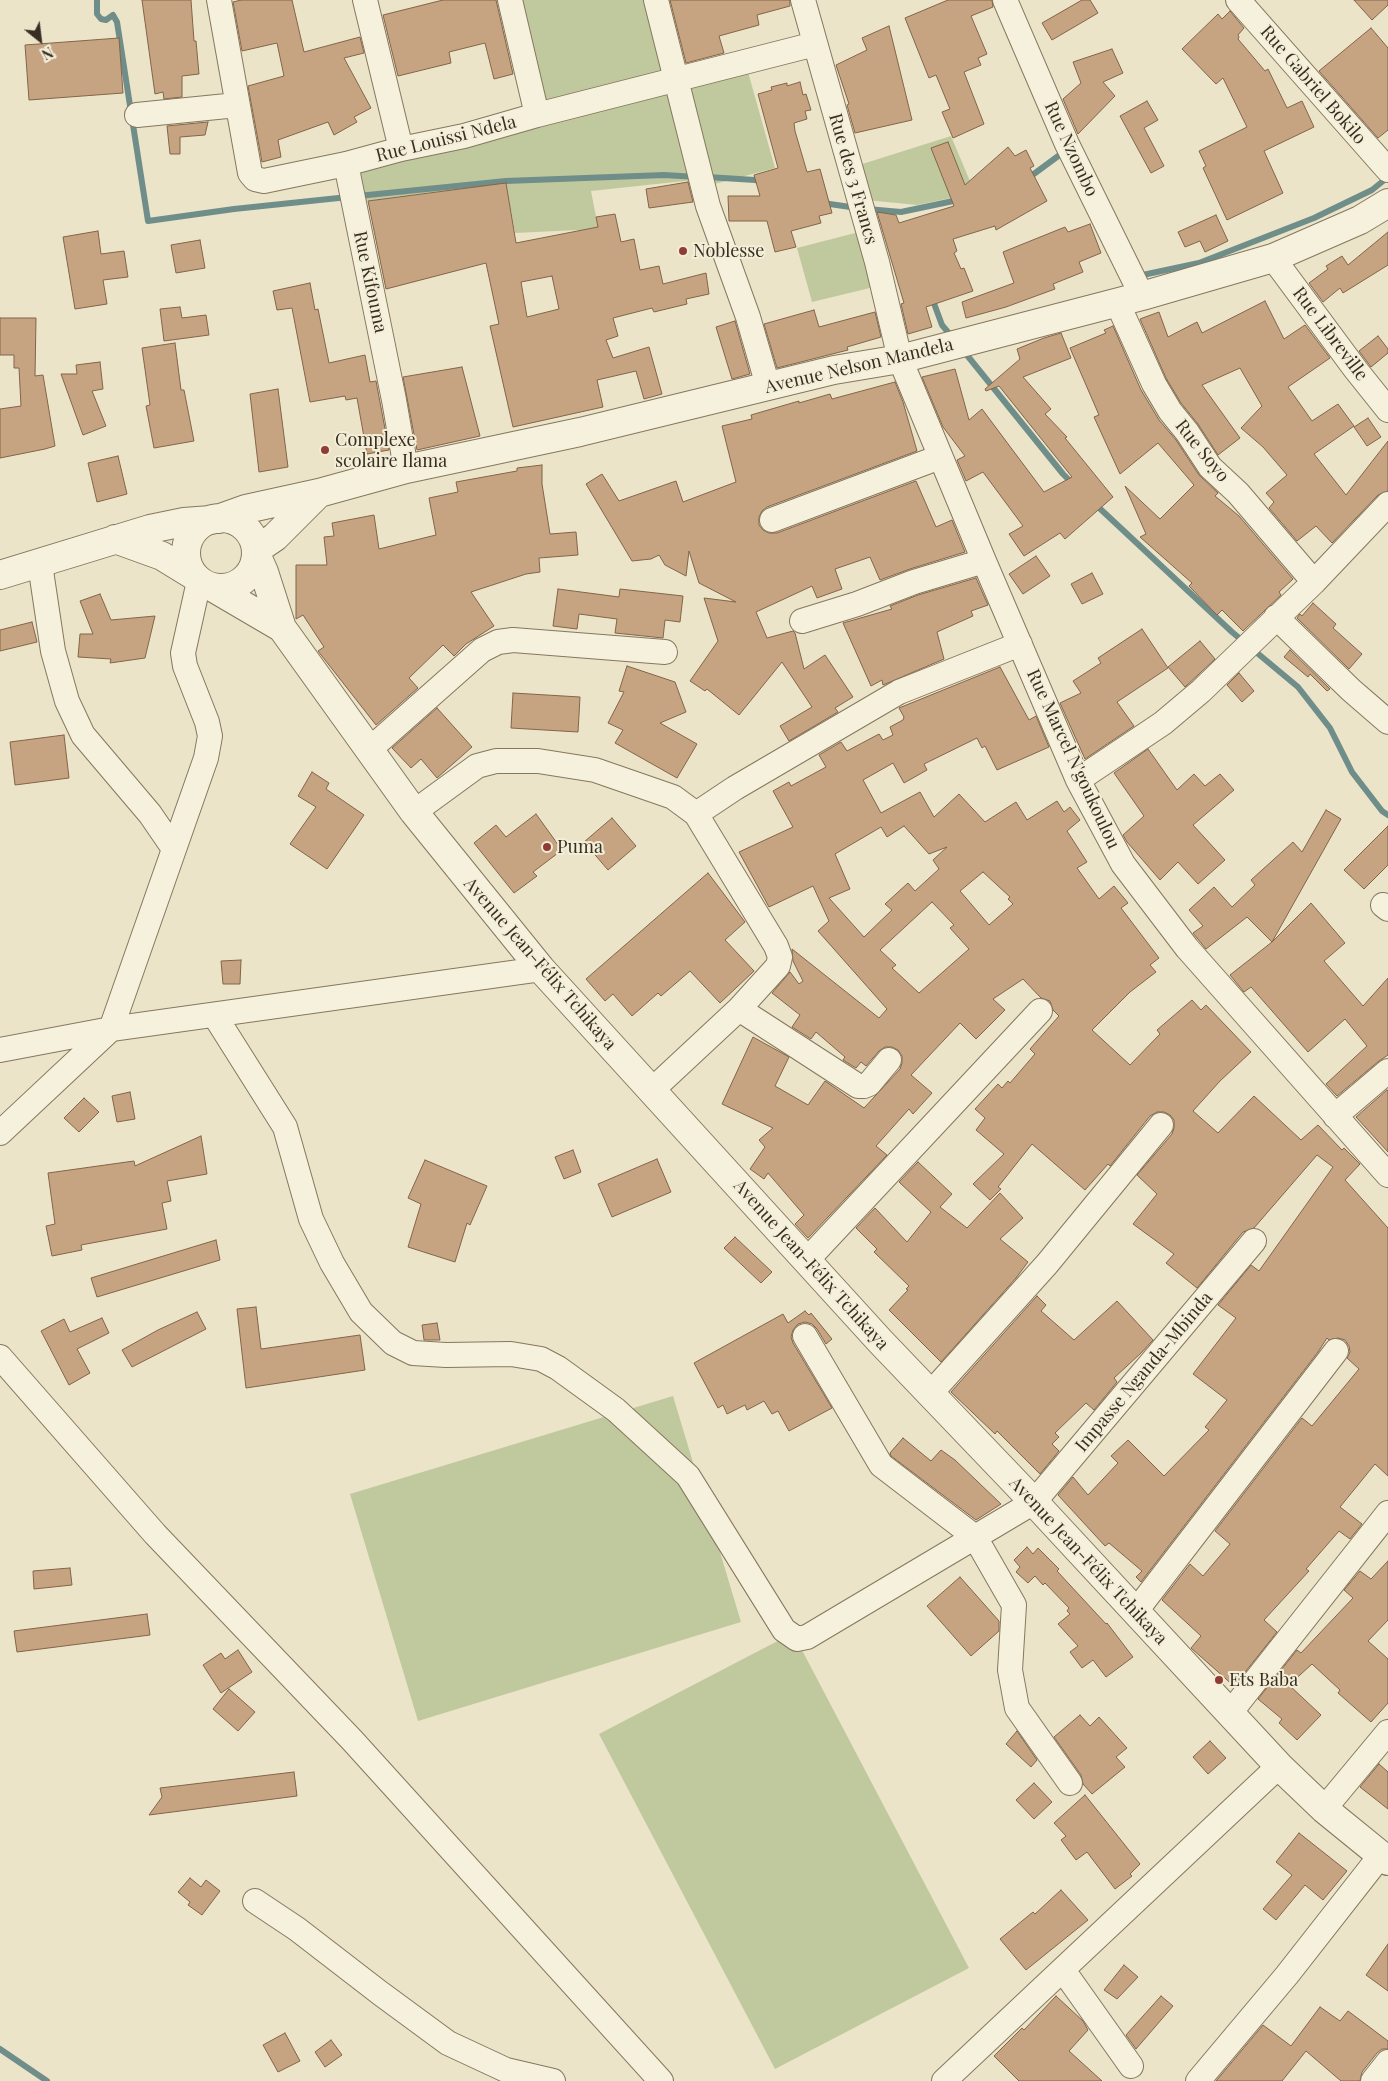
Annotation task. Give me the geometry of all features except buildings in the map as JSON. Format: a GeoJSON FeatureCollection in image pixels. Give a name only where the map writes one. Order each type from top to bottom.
{"type":"FeatureCollection","features":[{"type":"Feature","properties":{"kind":"street","name":"Rue Louissi Ndela"},"geometry":{"type":"LineString","coordinates":[[219,0],[250,173],[255,179],[264,180],[346,164],[402,149],[464,136],[537,115],[815,44]]}},
{"type":"Feature","properties":{"kind":"street"},"geometry":{"type":"LineString","coordinates":[[365,0],[402,149]]}},
{"type":"Feature","properties":{"kind":"street"},"geometry":{"type":"LineString","coordinates":[[510,0],[537,115]]}},
{"type":"Feature","properties":{"kind":"street"},"geometry":{"type":"LineString","coordinates":[[656,0],[708,206],[748,317],[768,386]]}},
{"type":"Feature","properties":{"kind":"street","name":"Rue des 3 Francs"},"geometry":{"type":"LineString","coordinates":[[803,0],[877,262],[900,359]]}},
{"type":"Feature","properties":{"kind":"street","name":"Rue Nzombo"},"geometry":{"type":"LineString","coordinates":[[1005,0],[1067,144],[1129,299]]}},
{"type":"Feature","properties":{"kind":"street","name":"Rue Gabriel Bokilo"},"geometry":{"type":"LineString","coordinates":[[1246,3],[1388,170]]}},
{"type":"Feature","properties":{"kind":"street"},"geometry":{"type":"LineString","coordinates":[[137,115],[237,106]]}},
{"type":"Feature","properties":{"kind":"street","name":"Rue Kifouma"},"geometry":{"type":"LineString","coordinates":[[346,164],[394,400],[406,469]]}},
{"type":"Feature","properties":{"kind":"street","name":"Avenue Nelson Mandela"},"geometry":{"type":"LineString","coordinates":[[214,519],[246,509],[319,493],[406,469],[580,432],[834,370],[900,359],[1129,299],[1273,258],[1360,220],[1388,203]]}},
{"type":"Feature","properties":{"kind":"street","name":"Rue Libreville"},"geometry":{"type":"LineString","coordinates":[[1273,258],[1388,410]]}},
{"type":"Feature","properties":{"kind":"street","name":"Rue Soyo"},"geometry":{"type":"LineString","coordinates":[[1129,299],[1154,384],[1170,411],[1210,467],[1238,493],[1314,582]]}},
{"type":"Feature","properties":{"kind":"street","name":"Rue Marcel N'goukoulou"},"geometry":{"type":"LineString","coordinates":[[900,359],[1078,780],[1128,872],[1187,948],[1388,1175]]}},
{"type":"Feature","properties":{"kind":"street"},"geometry":{"type":"LineString","coordinates":[[772,520],[940,457]]}},
{"type":"Feature","properties":{"kind":"street"},"geometry":{"type":"LineString","coordinates":[[256,552],[275,537],[319,493]]}},
{"type":"Feature","properties":{"kind":"street"},"geometry":{"type":"LineString","coordinates":[[1078,780],[1163,722],[1201,691],[1276,616],[1314,582],[1388,504]]}},
{"type":"Feature","properties":{"kind":"street"},"geometry":{"type":"LineString","coordinates":[[0,575],[115,539],[184,522],[214,519],[229,519],[239,524],[250,535],[256,552],[253,566],[246,577],[236,584],[225,588],[201,581],[188,565],[185,554],[187,543],[192,533],[200,525],[214,519]]}},
{"type":"Feature","properties":{"kind":"street","name":"Avenue Jean-Félix Tchikaya"},"geometry":{"type":"LineString","coordinates":[[115,539],[162,556],[282,628]]}},
{"type":"Feature","properties":{"kind":"street","name":"Avenue Jean-Félix Tchikaya"},"geometry":{"type":"LineString","coordinates":[[256,552],[282,628],[414,812],[541,969],[930,1394],[1034,1502],[1279,1766],[1324,1808],[1384,1858]]}},
{"type":"Feature","properties":{"kind":"street"},"geometry":{"type":"LineString","coordinates":[[802,621],[857,604],[914,582],[984,561]]}},
{"type":"Feature","properties":{"kind":"street"},"geometry":{"type":"LineString","coordinates":[[40,564],[53,651],[67,701],[84,735],[150,814],[174,849]]}},
{"type":"Feature","properties":{"kind":"street"},"geometry":{"type":"LineString","coordinates":[[0,1133],[111,1029],[206,758],[210,736],[207,722],[185,666],[183,653],[201,581]]}},
{"type":"Feature","properties":{"kind":"street"},"geometry":{"type":"LineString","coordinates":[[1276,616],[1351,690],[1388,722]]}},
{"type":"Feature","properties":{"kind":"street"},"geometry":{"type":"LineString","coordinates":[[369,750],[482,650],[498,642],[513,640],[665,652]]}},
{"type":"Feature","properties":{"kind":"street"},"geometry":{"type":"LineString","coordinates":[[696,814],[744,782],[899,692],[1020,644]]}},
{"type":"Feature","properties":{"kind":"street"},"geometry":{"type":"LineString","coordinates":[[414,812],[477,766],[496,761],[538,761],[595,770],[672,797],[696,814],[776,946],[780,957],[778,966],[739,1009],[651,1091]]}},
{"type":"Feature","properties":{"kind":"street"},"geometry":{"type":"LineString","coordinates":[[0,1050],[111,1029],[541,969]]}},
{"type":"Feature","properties":{"kind":"street"},"geometry":{"type":"LineString","coordinates":[[739,1009],[858,1086],[869,1084],[889,1060]]}},
{"type":"Feature","properties":{"kind":"street"},"geometry":{"type":"LineString","coordinates":[[807,1260],[1040,1011]]}},
{"type":"Feature","properties":{"kind":"street","name":"Impasse Nganda-Mbinda"},"geometry":{"type":"LineString","coordinates":[[215,1016],[285,1127],[311,1219],[332,1264],[361,1312],[393,1343],[414,1353],[446,1355],[511,1354],[540,1359],[558,1368],[616,1410],[688,1476],[784,1630],[797,1639],[807,1638],[1034,1502],[1254,1242]]}},
{"type":"Feature","properties":{"kind":"street"},"geometry":{"type":"LineString","coordinates":[[1334,1116],[1388,1071]]}},
{"type":"Feature","properties":{"kind":"street"},"geometry":{"type":"LineString","coordinates":[[930,1394],[1047,1264],[1161,1125]]}},
{"type":"Feature","properties":{"kind":"street"},"geometry":{"type":"LineString","coordinates":[[805,1336],[882,1465],[975,1537],[1014,1605],[1010,1670],[1017,1708],[1070,1783]]}},
{"type":"Feature","properties":{"kind":"street"},"geometry":{"type":"LineString","coordinates":[[1136,1611],[1336,1351]]}},
{"type":"Feature","properties":{"kind":"street"},"geometry":{"type":"LineString","coordinates":[[0,1357],[155,1534],[352,1740],[661,2081]]}},
{"type":"Feature","properties":{"kind":"street"},"geometry":{"type":"LineString","coordinates":[[1230,1714],[1388,1513]]}},
{"type":"Feature","properties":{"kind":"street"},"geometry":{"type":"LineString","coordinates":[[1324,1808],[1388,1732]]}},
{"type":"Feature","properties":{"kind":"street"},"geometry":{"type":"LineString","coordinates":[[944,2081],[1279,1766]]}},
{"type":"Feature","properties":{"kind":"street"},"geometry":{"type":"LineString","coordinates":[[1198,2081],[1384,1858]]}},
{"type":"Feature","properties":{"kind":"street"},"geometry":{"type":"LineString","coordinates":[[255,1901],[297,1929],[380,1994],[448,2043],[506,2070],[553,2081]]}},
{"type":"Feature","properties":{"kind":"street"},"geometry":{"type":"LineString","coordinates":[[1063,1970],[1131,2066]]}},
{"type":"Feature","properties":{"kind":"street"},"geometry":{"type":"LineString","coordinates":[[1373,2081],[1388,2062]]}},
{"type":"Feature","properties":{"kind":"green space"},"geometry":{"type":"Polygon","coordinates":[[[518,0],[649,0],[667,71],[541,103],[518,0]]]}},
{"type":"Feature","properties":{"kind":"green space"},"geometry":{"type":"Polygon","coordinates":[[[748,72],[775,168],[711,185],[686,88],[748,72]]]}},
{"type":"Feature","properties":{"kind":"green space"},"geometry":{"type":"Polygon","coordinates":[[[671,92],[694,180],[591,191],[600,237],[580,240],[578,230],[515,233],[506,183],[358,202],[352,172],[671,92]]]}},
{"type":"Feature","properties":{"kind":"green space"},"geometry":{"type":"Polygon","coordinates":[[[951,136],[975,193],[917,205],[866,200],[856,166],[951,136]]]}},
{"type":"Feature","properties":{"kind":"green space"},"geometry":{"type":"Polygon","coordinates":[[[859,232],[874,287],[812,302],[797,248],[859,232]]]}},
{"type":"Feature","properties":{"kind":"green space"},"geometry":{"type":"Polygon","coordinates":[[[673,1396],[741,1622],[418,1721],[350,1494],[673,1396]]]}},
{"type":"Feature","properties":{"kind":"green space"},"geometry":{"type":"Polygon","coordinates":[[[793,1633],[969,1968],[775,2069],[599,1734],[793,1633]]]}},
{"type":"Feature","properties":{"kind":"waterway"},"geometry":{"type":"LineString","coordinates":[[97,0],[97,14],[101,19],[106,20],[113,15],[117,22],[148,221],[234,209],[348,197]]}},
{"type":"Feature","properties":{"kind":"waterway"},"geometry":{"type":"LineString","coordinates":[[1027,179],[1065,151]]}},
{"type":"Feature","properties":{"kind":"waterway"},"geometry":{"type":"LineString","coordinates":[[358,196],[506,181],[664,175],[697,177]]}},
{"type":"Feature","properties":{"kind":"waterway"},"geometry":{"type":"LineString","coordinates":[[707,177],[755,180],[764,183]]}},
{"type":"Feature","properties":{"kind":"waterway"},"geometry":{"type":"LineString","coordinates":[[1138,276],[1199,263],[1314,218],[1372,190],[1388,177]]}},
{"type":"Feature","properties":{"kind":"waterway"},"geometry":{"type":"LineString","coordinates":[[867,209],[901,212],[958,200]]}},
{"type":"Feature","properties":{"kind":"waterway"},"geometry":{"type":"LineString","coordinates":[[823,203],[857,208]]}},
{"type":"Feature","properties":{"kind":"waterway"},"geometry":{"type":"LineString","coordinates":[[932,298],[942,325],[952,337]]}},
{"type":"Feature","properties":{"kind":"waterway"},"geometry":{"type":"LineString","coordinates":[[962,349],[1073,484]]}},
{"type":"Feature","properties":{"kind":"waterway"},"geometry":{"type":"LineString","coordinates":[[1095,504],[1232,632],[1298,687],[1330,728],[1352,772],[1382,811],[1388,815]]}},
{"type":"Feature","properties":{"kind":"waterway"},"geometry":{"type":"LineString","coordinates":[[0,2049],[47,2081]]}},
{"type":"Feature","properties":{"kind":"place","name":"Noblesse"},"geometry":{"type":"Point","coordinates":[683,251]}},
{"type":"Feature","properties":{"kind":"place","name":"Complexe scolaire Ilama"},"geometry":{"type":"Point","coordinates":[325,450]}},
{"type":"Feature","properties":{"kind":"place","name":"Puma"},"geometry":{"type":"Point","coordinates":[547,847]}},
{"type":"Feature","properties":{"kind":"place","name":"Ets Baba"},"geometry":{"type":"Point","coordinates":[1219,1680]}}]}
